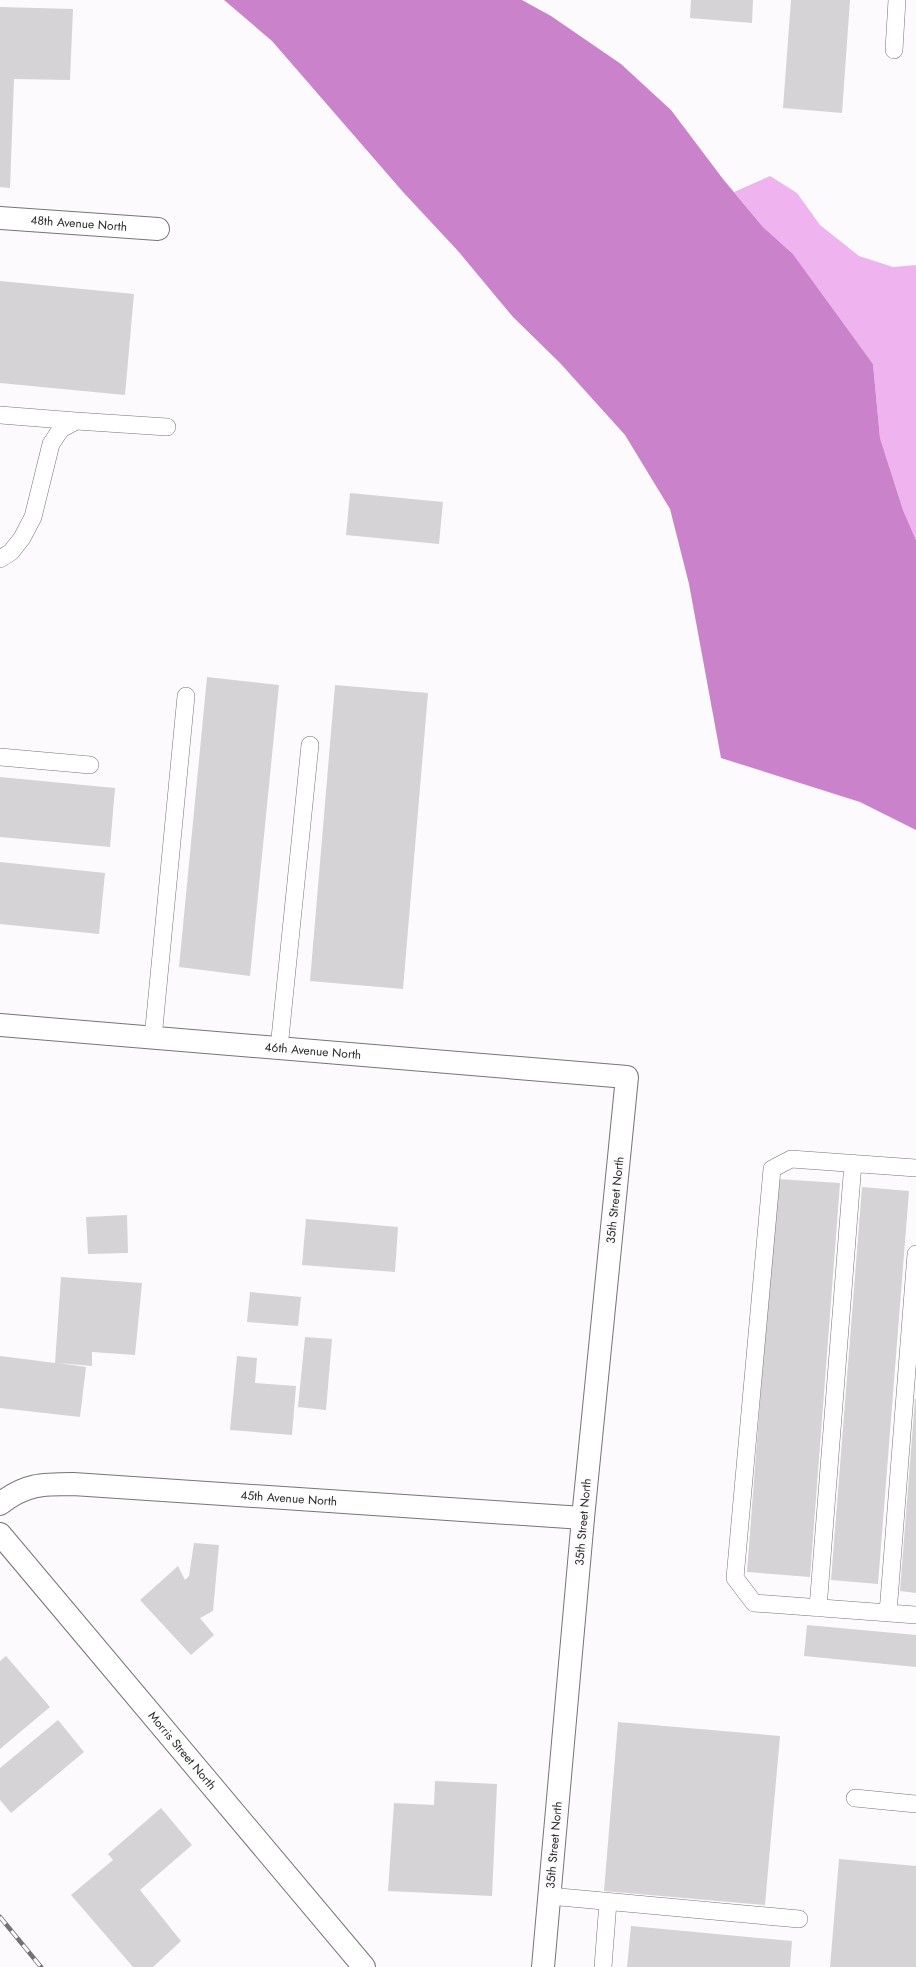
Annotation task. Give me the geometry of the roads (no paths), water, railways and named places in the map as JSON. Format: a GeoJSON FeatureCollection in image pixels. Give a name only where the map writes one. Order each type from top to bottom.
{"type":"FeatureCollection","features":[{"type":"Feature","properties":{"kind":"street","name":"48th Avenue North"},"geometry":{"type":"LineString","coordinates":[[0,218],[158,230]]}},
{"type":"Feature","properties":{"kind":"street","name":"46th Avenue North"},"geometry":{"type":"LineString","coordinates":[[0,1025],[627,1077]]}},
{"type":"Feature","properties":{"kind":"street","name":"35th Street North"},"geometry":{"type":"LineString","coordinates":[[542,1967],[583,1518],[627,1077]]}},
{"type":"Feature","properties":{"kind":"street","name":"45th Avenue North"},"geometry":{"type":"LineString","coordinates":[[0,1504],[14,1493],[40,1484],[73,1484],[583,1518]]}},
{"type":"Feature","properties":{"kind":"street","name":"Morris Street North"},"geometry":{"type":"LineString","coordinates":[[0,1534],[364,1967]]}},
{"type":"Feature","properties":{"kind":"lane"},"geometry":{"type":"LineString","coordinates":[[894,50],[897,0]]}},
{"type":"Feature","properties":{"kind":"lane"},"geometry":{"type":"LineString","coordinates":[[0,415],[167,427]]}},
{"type":"Feature","properties":{"kind":"lane"},"geometry":{"type":"LineString","coordinates":[[0,559],[11,552],[33,517],[51,444],[61,429],[76,421]]}},
{"type":"Feature","properties":{"kind":"lane"},"geometry":{"type":"LineString","coordinates":[[154,1038],[186,696]]}},
{"type":"Feature","properties":{"kind":"lane"},"geometry":{"type":"LineString","coordinates":[[279,1048],[310,745]]}},
{"type":"Feature","properties":{"kind":"lane"},"geometry":{"type":"LineString","coordinates":[[0,757],[90,765]]}},
{"type":"Feature","properties":{"kind":"lane"},"geometry":{"type":"LineString","coordinates":[[916,1168],[791,1159],[772,1170],[736,1578],[754,1603],[916,1615]]}},
{"type":"Feature","properties":{"kind":"lane"},"geometry":{"type":"LineString","coordinates":[[818,1608],[852,1163]]}},
{"type":"Feature","properties":{"kind":"lane"},"geometry":{"type":"LineString","coordinates":[[888,1613],[916,1254]]}},
{"type":"Feature","properties":{"kind":"lane"},"geometry":{"type":"LineString","coordinates":[[855,1798],[916,1804]]}},
{"type":"Feature","properties":{"kind":"lane"},"geometry":{"type":"LineString","coordinates":[[549,1896],[799,1919]]}},
{"type":"Feature","properties":{"kind":"lane"},"geometry":{"type":"LineString","coordinates":[[603,1967],[608,1902]]}},
{"type":"Feature","properties":{"kind":"railway"},"geometry":{"type":"LineString","coordinates":[[0,1917],[41,1967]]}}]}
